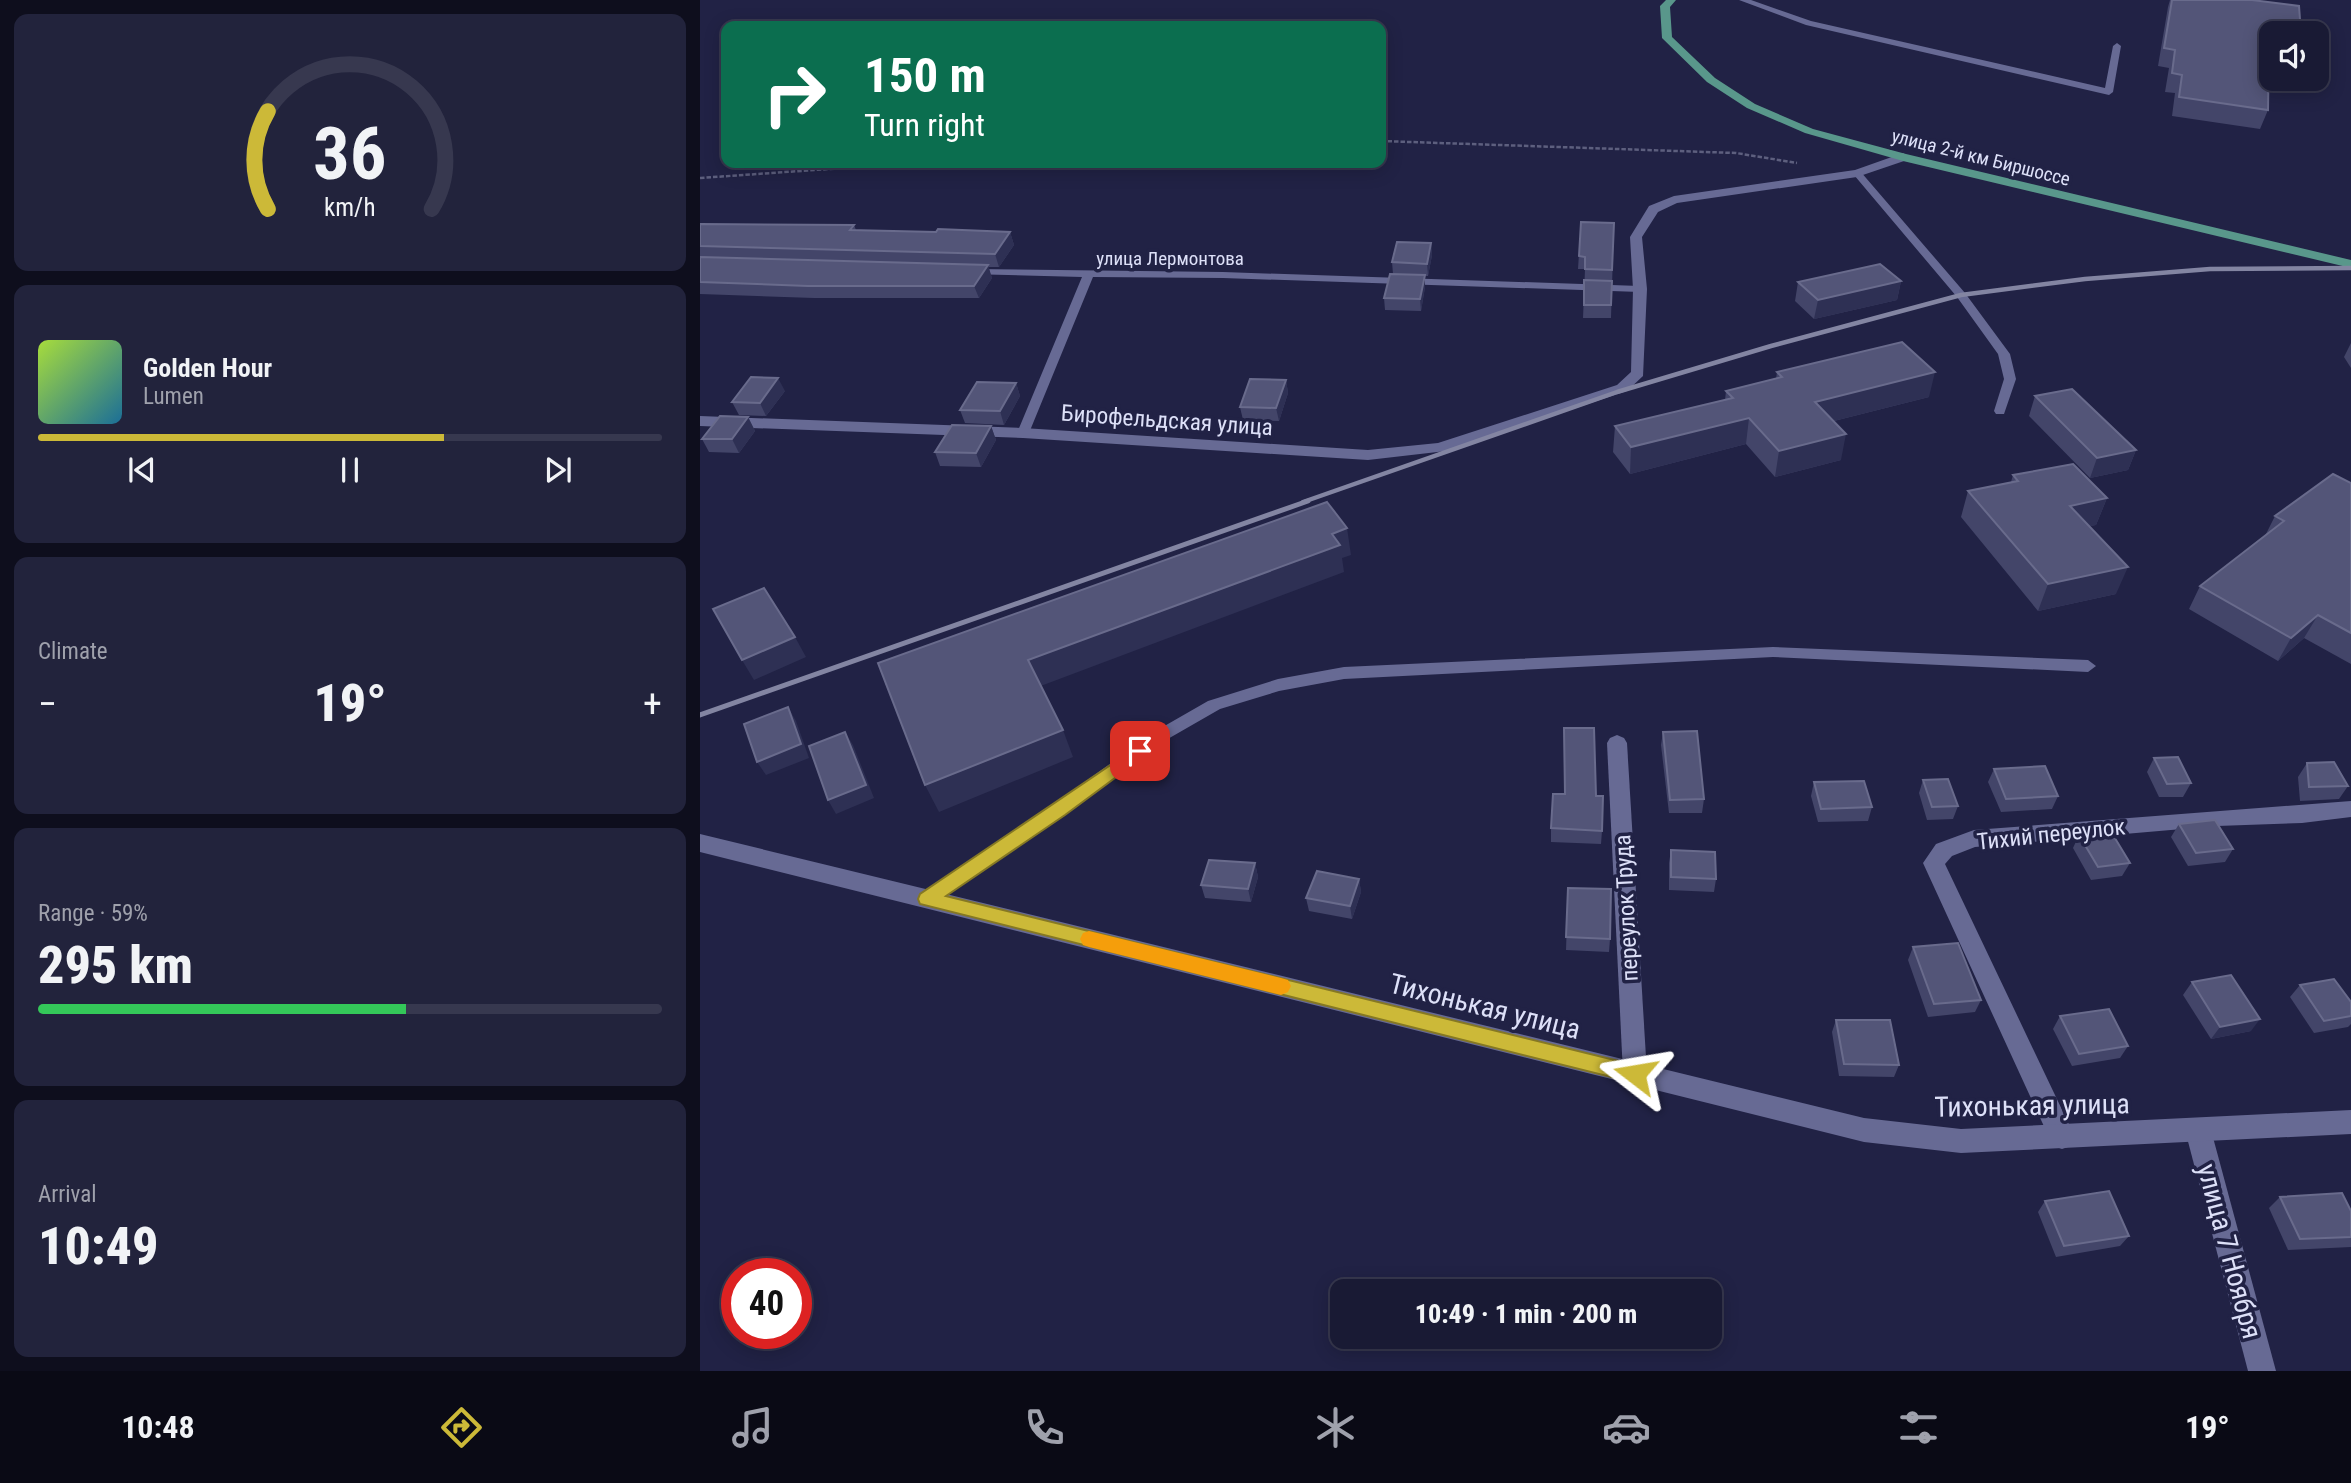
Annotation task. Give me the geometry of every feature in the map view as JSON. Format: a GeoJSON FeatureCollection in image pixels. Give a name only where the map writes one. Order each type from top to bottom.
{"type":"FeatureCollection","features":[{"type":"Feature","properties":{"kind":"main road","name":"улица 2-й км Биршоссе"},"geometry":{"type":"LineString","coordinates":[[1671,0],[1665,6],[1667,38],[1711,80],[1751,106],[1809,131],[1902,157],[2351,264]]}},
{"type":"Feature","properties":{"kind":"street"},"geometry":{"type":"LineString","coordinates":[[1640,289],[1636,237],[1653,209],[1674,200],[1857,173],[1902,157]]}},
{"type":"Feature","properties":{"kind":"street","name":"Бирофельдская улица"},"geometry":{"type":"LineString","coordinates":[[700,421],[1023,433],[1368,455],[1440,448],[1622,388],[1638,373],[1640,289]]}},
{"type":"Feature","properties":{"kind":"street","name":"переулок Труда"},"geometry":{"type":"LineString","coordinates":[[1617,743],[1635,1074]]}},
{"type":"Feature","properties":{"kind":"street","name":"Тихий переулок"},"geometry":{"type":"LineString","coordinates":[[2062,1137],[1934,863],[1944,850],[1974,839],[2351,809]]}},
{"type":"Feature","properties":{"kind":"street","name":"Тихонькая улица"},"geometry":{"type":"LineString","coordinates":[[700,843],[1864,1130],[1961,1141],[2351,1122]]}},
{"type":"Feature","properties":{"kind":"street","name":"улица 7 Ноября"},"geometry":{"type":"LineString","coordinates":[[2198,1130],[2262,1371]]}},
{"type":"Feature","properties":{"kind":"lane"},"geometry":{"type":"LineString","coordinates":[[1743,0],[1809,23],[2109,92],[2116,46]]}},
{"type":"Feature","properties":{"kind":"lane"},"geometry":{"type":"LineString","coordinates":[[1857,173],[1961,295],[2004,354],[2010,379],[2000,411]]}},
{"type":"Feature","properties":{"kind":"lane","name":"улица Лермонтова"},"geometry":{"type":"LineString","coordinates":[[964,271],[1223,275],[1640,289]]}},
{"type":"Feature","properties":{"kind":"lane"},"geometry":{"type":"LineString","coordinates":[[1023,433],[1088,275]]}},
{"type":"Feature","properties":{"kind":"lane"},"geometry":{"type":"LineString","coordinates":[[927,899],[1059,810],[1160,736],[1213,705],[1278,685],[1345,673],[1773,652],[2088,666]]}},
{"type":"Feature","properties":{"kind":"path"},"geometry":{"type":"LineString","coordinates":[[1386,141],[1736,153],[1803,164]]}},
{"type":"Feature","properties":{"kind":"path"},"geometry":{"type":"LineString","coordinates":[[700,178],[843,168]]}},
{"type":"Feature","properties":{"kind":"building"},"geometry":{"type":"Polygon","coordinates":[[[2172,0],[2252,0],[2299,6],[2300,21],[2259,21],[2259,91],[2268,91],[2268,110],[2179,97],[2182,75],[2172,73],[2175,50],[2164,48],[2172,0]]]}},
{"type":"Feature","properties":{"kind":"building"},"geometry":{"type":"Polygon","coordinates":[[[1581,222],[1614,223],[1612,270],[1585,269],[1585,257],[1579,256],[1581,222]]]}},
{"type":"Feature","properties":{"kind":"building"},"geometry":{"type":"Polygon","coordinates":[[[700,224],[854,225],[850,230],[1010,232],[995,254],[700,246],[700,224]]]}},
{"type":"Feature","properties":{"kind":"building"},"geometry":{"type":"Polygon","coordinates":[[[1397,242],[1431,243],[1427,264],[1392,262],[1397,242]]]}},
{"type":"Feature","properties":{"kind":"building"},"geometry":{"type":"Polygon","coordinates":[[[700,257],[988,265],[974,286],[808,286],[700,282],[700,257]]]}},
{"type":"Feature","properties":{"kind":"building"},"geometry":{"type":"Polygon","coordinates":[[[1880,264],[1901,281],[1818,300],[1798,282],[1880,264]]]}},
{"type":"Feature","properties":{"kind":"building"},"geometry":{"type":"Polygon","coordinates":[[[1390,274],[1425,275],[1420,299],[1384,298],[1390,274]]]}},
{"type":"Feature","properties":{"kind":"building"},"geometry":{"type":"Polygon","coordinates":[[[1584,280],[1612,281],[1611,305],[1584,305],[1584,280]]]}},
{"type":"Feature","properties":{"kind":"building"},"geometry":{"type":"Polygon","coordinates":[[[1902,342],[1935,372],[1815,402],[1846,434],[1779,451],[1749,418],[1631,447],[1615,426],[1733,398],[1726,391],[1782,377],[1777,372],[1902,342]]]}},
{"type":"Feature","properties":{"kind":"building"},"geometry":{"type":"Polygon","coordinates":[[[751,377],[778,378],[760,403],[732,402],[751,377]]]}},
{"type":"Feature","properties":{"kind":"building"},"geometry":{"type":"Polygon","coordinates":[[[1250,379],[1286,380],[1276,408],[1240,407],[1250,379]]]}},
{"type":"Feature","properties":{"kind":"building"},"geometry":{"type":"Polygon","coordinates":[[[977,382],[1016,383],[1000,411],[960,410],[977,382]]]}},
{"type":"Feature","properties":{"kind":"building"},"geometry":{"type":"Polygon","coordinates":[[[2072,389],[2136,450],[2097,458],[2035,396],[2072,389]]]}},
{"type":"Feature","properties":{"kind":"building"},"geometry":{"type":"Polygon","coordinates":[[[720,416],[748,417],[732,439],[702,439],[720,416]]]}},
{"type":"Feature","properties":{"kind":"building"},"geometry":{"type":"Polygon","coordinates":[[[952,425],[991,426],[976,453],[935,452],[952,425]]]}},
{"type":"Feature","properties":{"kind":"building"},"geometry":{"type":"Polygon","coordinates":[[[2073,464],[2107,498],[2070,506],[2128,567],[2048,584],[1968,491],[2018,481],[2013,475],[2073,464]]]}},
{"type":"Feature","properties":{"kind":"building"},"geometry":{"type":"Polygon","coordinates":[[[2333,474],[2351,483],[2351,633],[2318,615],[2291,638],[2200,586],[2284,521],[2275,516],[2333,474]]]}},
{"type":"Feature","properties":{"kind":"building"},"geometry":{"type":"Polygon","coordinates":[[[1327,502],[1347,528],[1332,534],[1340,545],[1028,660],[1063,730],[925,785],[878,663],[1327,502]]]}},
{"type":"Feature","properties":{"kind":"building"},"geometry":{"type":"Polygon","coordinates":[[[764,588],[795,637],[742,660],[713,609],[764,588]]]}},
{"type":"Feature","properties":{"kind":"building"},"geometry":{"type":"Polygon","coordinates":[[[788,707],[801,744],[757,762],[744,724],[788,707]]]}},
{"type":"Feature","properties":{"kind":"building"},"geometry":{"type":"Polygon","coordinates":[[[1564,728],[1594,728],[1596,796],[1603,796],[1602,831],[1551,828],[1553,794],[1565,794],[1564,728]]]}},
{"type":"Feature","properties":{"kind":"building"},"geometry":{"type":"Polygon","coordinates":[[[1697,731],[1704,799],[1670,800],[1663,732],[1697,731]]]}},
{"type":"Feature","properties":{"kind":"building"},"geometry":{"type":"Polygon","coordinates":[[[845,732],[866,785],[828,800],[809,746],[845,732]]]}},
{"type":"Feature","properties":{"kind":"building"},"geometry":{"type":"Polygon","coordinates":[[[2178,757],[2191,783],[2167,784],[2154,758],[2178,757]]]}},
{"type":"Feature","properties":{"kind":"building"},"geometry":{"type":"Polygon","coordinates":[[[2334,762],[2348,786],[2309,787],[2307,763],[2334,762]]]}},
{"type":"Feature","properties":{"kind":"building"},"geometry":{"type":"Polygon","coordinates":[[[2045,766],[2058,796],[2006,799],[1994,769],[2045,766]]]}},
{"type":"Feature","properties":{"kind":"building"},"geometry":{"type":"Polygon","coordinates":[[[1948,779],[1958,806],[1932,807],[1923,780],[1948,779]]]}},
{"type":"Feature","properties":{"kind":"building"},"geometry":{"type":"Polygon","coordinates":[[[1864,781],[1872,807],[1821,809],[1814,782],[1864,781]]]}},
{"type":"Feature","properties":{"kind":"building"},"geometry":{"type":"Polygon","coordinates":[[[2215,820],[2233,849],[2196,853],[2179,824],[2215,820]]]}},
{"type":"Feature","properties":{"kind":"building"},"geometry":{"type":"Polygon","coordinates":[[[2110,830],[2130,863],[2098,867],[2079,835],[2110,830]]]}},
{"type":"Feature","properties":{"kind":"building"},"geometry":{"type":"Polygon","coordinates":[[[1671,850],[1715,852],[1716,879],[1671,877],[1671,850]]]}},
{"type":"Feature","properties":{"kind":"building"},"geometry":{"type":"Polygon","coordinates":[[[1209,860],[1255,863],[1248,889],[1201,885],[1209,860]]]}},
{"type":"Feature","properties":{"kind":"building"},"geometry":{"type":"Polygon","coordinates":[[[1317,871],[1359,879],[1350,906],[1306,898],[1317,871]]]}},
{"type":"Feature","properties":{"kind":"building"},"geometry":{"type":"Polygon","coordinates":[[[1568,888],[1611,889],[1610,939],[1566,937],[1568,888]]]}},
{"type":"Feature","properties":{"kind":"building"},"geometry":{"type":"Polygon","coordinates":[[[1958,943],[1981,1000],[1934,1004],[1913,947],[1958,943]]]}},
{"type":"Feature","properties":{"kind":"building"},"geometry":{"type":"Polygon","coordinates":[[[2231,975],[2260,1019],[2220,1027],[2192,982],[2231,975]]]}},
{"type":"Feature","properties":{"kind":"building"},"geometry":{"type":"Polygon","coordinates":[[[2334,979],[2351,1002],[2351,1016],[2324,1021],[2300,985],[2334,979]]]}},
{"type":"Feature","properties":{"kind":"building"},"geometry":{"type":"Polygon","coordinates":[[[2109,1009],[2128,1046],[2079,1054],[2060,1016],[2109,1009]]]}},
{"type":"Feature","properties":{"kind":"building"},"geometry":{"type":"Polygon","coordinates":[[[1836,1020],[1890,1020],[1899,1065],[1844,1064],[1836,1020]]]}},
{"type":"Feature","properties":{"kind":"building"},"geometry":{"type":"Polygon","coordinates":[[[2109,1191],[2129,1236],[2064,1246],[2045,1201],[2109,1191]]]}},
{"type":"Feature","properties":{"kind":"building"},"geometry":{"type":"Polygon","coordinates":[[[2342,1193],[2351,1211],[2351,1237],[2300,1239],[2280,1197],[2342,1193]]]}},
{"type":"Feature","properties":{"kind":"railway"},"geometry":{"type":"LineString","coordinates":[[1303,502],[1617,392],[1771,346],[1961,295],[2085,279],[2210,269],[2351,268]]}},
{"type":"Feature","properties":{"kind":"railway"},"geometry":{"type":"LineString","coordinates":[[700,715],[1308,501]]}},
{"type":"Feature","properties":{"kind":"slow traffic"},"geometry":{"type":"LineString","coordinates":[[1089,939],[1281,986]]}},
{"type":"Feature","properties":{"kind":"route"},"geometry":{"type":"LineString","coordinates":[[1140,751],[1059,810],[927,899],[1635,1074]]}}]}
